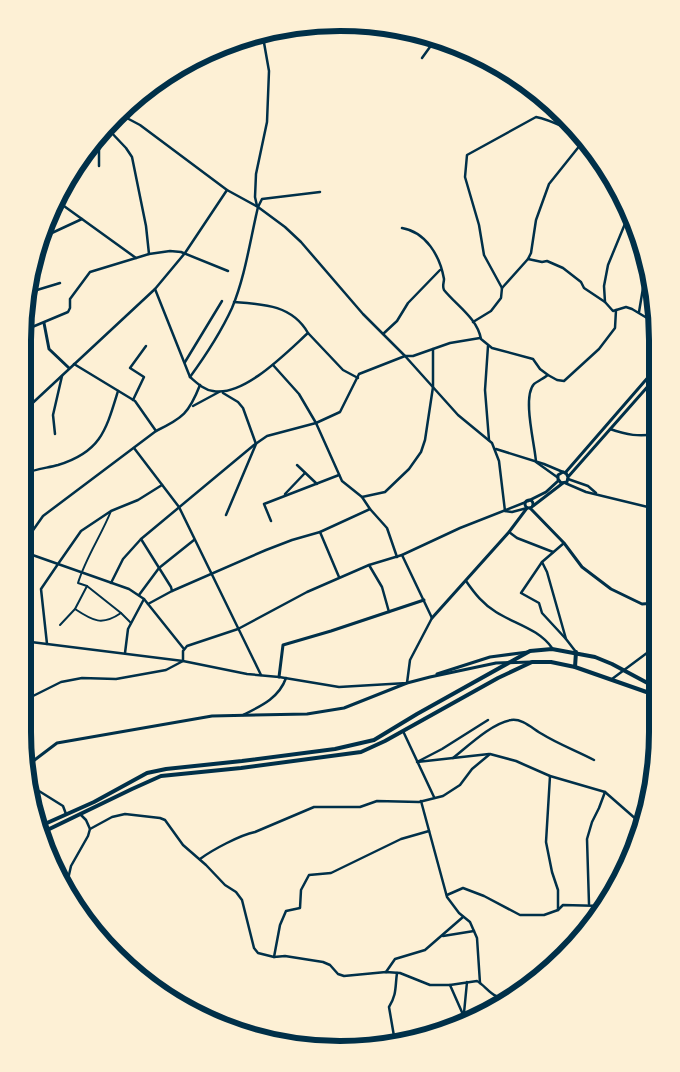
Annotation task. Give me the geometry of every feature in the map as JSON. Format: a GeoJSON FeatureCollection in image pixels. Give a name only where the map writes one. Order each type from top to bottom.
{"type":"FeatureCollection","features":[{"type":"Feature","properties":{"kind":"main road"},"geometry":{"type":"LineString","coordinates":[[44,323],[49,349],[69,368]]}},
{"type":"Feature","properties":{"kind":"main road"},"geometry":{"type":"LineString","coordinates":[[527,501],[546,492],[558,479],[559,474],[564,472],[649,376]]}},
{"type":"Feature","properties":{"kind":"main road"},"geometry":{"type":"LineString","coordinates":[[529,507],[564,483],[649,384]]}},
{"type":"Feature","properties":{"kind":"main road"},"geometry":{"type":"LineString","coordinates":[[564,472],[568,478]]}},
{"type":"Feature","properties":{"kind":"main road"},"geometry":{"type":"LineString","coordinates":[[558,479],[564,483]]}},
{"type":"Feature","properties":{"kind":"main road"},"geometry":{"type":"LineString","coordinates":[[432,618],[509,532],[532,502],[527,501]]}},
{"type":"Feature","properties":{"kind":"main road"},"geometry":{"type":"LineString","coordinates":[[527,501],[529,507],[564,543],[582,567],[611,589],[642,604],[649,604]]}},
{"type":"Feature","properties":{"kind":"main road"},"geometry":{"type":"LineString","coordinates":[[279,677],[283,646],[424,600]]}},
{"type":"Feature","properties":{"kind":"main road"},"geometry":{"type":"LineString","coordinates":[[430,677],[490,657],[552,649],[595,657],[649,684]]}},
{"type":"Feature","properties":{"kind":"main road"},"geometry":{"type":"LineString","coordinates":[[46,824],[94,802],[148,774],[166,768],[270,758],[358,745],[374,740],[530,651]]}},
{"type":"Feature","properties":{"kind":"main road"},"geometry":{"type":"LineString","coordinates":[[575,667],[576,652]]}},
{"type":"Feature","properties":{"kind":"main road"},"geometry":{"type":"LineString","coordinates":[[48,830],[161,776],[241,768],[361,752],[498,678],[532,662]]}},
{"type":"Feature","properties":{"kind":"main road"},"geometry":{"type":"LineString","coordinates":[[33,761],[57,743],[212,716],[307,714],[344,708],[407,683],[496,663],[551,662],[575,667],[649,693]]}},
{"type":"Feature","properties":{"kind":"street"},"geometry":{"type":"LineString","coordinates":[[258,208],[255,197],[256,174],[267,122],[269,71],[264,41]]}},
{"type":"Feature","properties":{"kind":"street"},"geometry":{"type":"LineString","coordinates":[[422,58],[431,45]]}},
{"type":"Feature","properties":{"kind":"street"},"geometry":{"type":"LineString","coordinates":[[473,322],[490,311],[501,298],[502,288],[484,255],[479,225],[465,177],[466,155],[536,117],[548,119],[564,128]]}},
{"type":"Feature","properties":{"kind":"street"},"geometry":{"type":"LineString","coordinates":[[126,118],[140,125],[227,190],[285,226],[301,242],[362,314],[405,356],[458,415],[489,440],[496,449],[505,511]]}},
{"type":"Feature","properties":{"kind":"street"},"geometry":{"type":"LineString","coordinates":[[111,133],[132,157],[146,226],[149,254]]}},
{"type":"Feature","properties":{"kind":"street"},"geometry":{"type":"LineString","coordinates":[[502,288],[528,259],[531,252],[536,220],[545,191],[580,146]]}},
{"type":"Feature","properties":{"kind":"street"},"geometry":{"type":"LineString","coordinates":[[99,147],[99,166]]}},
{"type":"Feature","properties":{"kind":"street"},"geometry":{"type":"LineString","coordinates":[[31,404],[155,289],[185,253],[227,190]]}},
{"type":"Feature","properties":{"kind":"street"},"geometry":{"type":"LineString","coordinates":[[190,377],[219,332],[234,302],[240,286],[258,208],[262,199],[320,192]]}},
{"type":"Feature","properties":{"kind":"street"},"geometry":{"type":"LineString","coordinates":[[62,205],[136,258]]}},
{"type":"Feature","properties":{"kind":"street"},"geometry":{"type":"LineString","coordinates":[[51,233],[82,219]]}},
{"type":"Feature","properties":{"kind":"street"},"geometry":{"type":"LineString","coordinates":[[604,302],[604,286],[608,265],[625,222]]}},
{"type":"Feature","properties":{"kind":"street"},"geometry":{"type":"LineString","coordinates":[[402,228],[410,229],[428,243],[438,257],[444,279],[444,290],[466,312],[479,332],[480,338],[488,346],[532,359],[540,369],[557,380],[564,381],[599,350],[615,328],[616,310]]}},
{"type":"Feature","properties":{"kind":"street"},"geometry":{"type":"LineString","coordinates":[[32,328],[68,312],[70,299],[90,272],[149,254],[170,251],[185,253],[228,271]]}},
{"type":"Feature","properties":{"kind":"street"},"geometry":{"type":"LineString","coordinates":[[528,259],[542,262],[547,261],[563,268],[613,311],[626,307],[648,318]]}},
{"type":"Feature","properties":{"kind":"street"},"geometry":{"type":"LineString","coordinates":[[383,334],[397,321],[408,302],[440,269]]}},
{"type":"Feature","properties":{"kind":"street"},"geometry":{"type":"LineString","coordinates":[[35,290],[60,283]]}},
{"type":"Feature","properties":{"kind":"street"},"geometry":{"type":"LineString","coordinates":[[639,312],[644,284]]}},
{"type":"Feature","properties":{"kind":"street"},"geometry":{"type":"LineString","coordinates":[[155,289],[190,377],[200,386],[212,391],[225,392],[260,376],[308,333]]}},
{"type":"Feature","properties":{"kind":"street"},"geometry":{"type":"LineString","coordinates":[[184,362],[222,301]]}},
{"type":"Feature","properties":{"kind":"street"},"geometry":{"type":"LineString","coordinates":[[234,302],[267,305],[286,312],[301,321],[308,333],[343,370],[358,378]]}},
{"type":"Feature","properties":{"kind":"street"},"geometry":{"type":"LineString","coordinates":[[111,583],[123,559],[141,539],[256,444],[268,436],[316,423],[340,412],[359,374],[405,356],[413,356],[450,343],[480,338]]}},
{"type":"Feature","properties":{"kind":"street"},"geometry":{"type":"LineString","coordinates":[[133,400],[144,377],[130,368],[146,346]]}},
{"type":"Feature","properties":{"kind":"street"},"geometry":{"type":"LineString","coordinates":[[488,346],[485,390],[489,440]]}},
{"type":"Feature","properties":{"kind":"street"},"geometry":{"type":"LineString","coordinates":[[362,497],[385,492],[409,469],[421,452],[425,440],[433,387],[433,349]]}},
{"type":"Feature","properties":{"kind":"street"},"geometry":{"type":"LineString","coordinates":[[74,364],[133,400],[146,414],[156,432]]}},
{"type":"Feature","properties":{"kind":"street"},"geometry":{"type":"LineString","coordinates":[[273,365],[298,394],[316,423],[342,481],[362,497],[370,510],[387,528],[397,557]]}},
{"type":"Feature","properties":{"kind":"street"},"geometry":{"type":"LineString","coordinates":[[55,434],[53,414],[63,374]]}},
{"type":"Feature","properties":{"kind":"street"},"geometry":{"type":"LineString","coordinates":[[548,375],[534,384],[529,397],[536,462],[558,479]]}},
{"type":"Feature","properties":{"kind":"street"},"geometry":{"type":"LineString","coordinates":[[192,407],[200,386]]}},
{"type":"Feature","properties":{"kind":"street"},"geometry":{"type":"LineString","coordinates":[[31,472],[59,465],[84,455],[96,443],[108,421],[118,391]]}},
{"type":"Feature","properties":{"kind":"street"},"geometry":{"type":"LineString","coordinates":[[31,533],[43,516],[134,448],[156,432],[175,422],[192,407],[221,392]]}},
{"type":"Feature","properties":{"kind":"street"},"geometry":{"type":"LineString","coordinates":[[221,392],[238,402],[243,408],[256,444],[226,515]]}},
{"type":"Feature","properties":{"kind":"street"},"geometry":{"type":"LineString","coordinates":[[610,429],[629,436],[649,435]]}},
{"type":"Feature","properties":{"kind":"street"},"geometry":{"type":"LineString","coordinates":[[134,448],[179,507],[262,676]]}},
{"type":"Feature","properties":{"kind":"street"},"geometry":{"type":"LineString","coordinates":[[496,449],[564,472]]}},
{"type":"Feature","properties":{"kind":"street"},"geometry":{"type":"LineString","coordinates":[[297,465],[317,484]]}},
{"type":"Feature","properties":{"kind":"street"},"geometry":{"type":"LineString","coordinates":[[284,496],[305,473]]}},
{"type":"Feature","properties":{"kind":"street"},"geometry":{"type":"LineString","coordinates":[[271,521],[264,504],[339,475]]}},
{"type":"Feature","properties":{"kind":"street"},"geometry":{"type":"LineString","coordinates":[[568,478],[588,486],[596,493]]}},
{"type":"Feature","properties":{"kind":"street"},"geometry":{"type":"LineString","coordinates":[[564,483],[586,492],[649,508]]}},
{"type":"Feature","properties":{"kind":"street"},"geometry":{"type":"LineString","coordinates":[[47,644],[41,589],[81,531],[111,511],[138,500],[162,485]]}},
{"type":"Feature","properties":{"kind":"street"},"geometry":{"type":"LineString","coordinates":[[184,649],[187,646],[238,629],[307,592],[369,565],[402,555],[460,528],[527,501]]}},
{"type":"Feature","properties":{"kind":"street"},"geometry":{"type":"LineString","coordinates":[[505,511],[512,512],[529,507]]}},
{"type":"Feature","properties":{"kind":"street"},"geometry":{"type":"LineString","coordinates":[[148,604],[172,591],[278,545],[320,532],[370,510]]}},
{"type":"Feature","properties":{"kind":"street"},"geometry":{"type":"LineString","coordinates":[[111,511],[106,525],[91,549],[78,583],[87,586],[132,623]]}},
{"type":"Feature","properties":{"kind":"street"},"geometry":{"type":"LineString","coordinates":[[320,532],[339,578]]}},
{"type":"Feature","properties":{"kind":"street"},"geometry":{"type":"LineString","coordinates":[[509,532],[517,538],[553,552]]}},
{"type":"Feature","properties":{"kind":"street"},"geometry":{"type":"LineString","coordinates":[[141,539],[172,591]]}},
{"type":"Feature","properties":{"kind":"street"},"geometry":{"type":"LineString","coordinates":[[139,595],[158,568],[194,540]]}},
{"type":"Feature","properties":{"kind":"street"},"geometry":{"type":"LineString","coordinates":[[564,543],[542,562],[521,593],[539,604],[542,612],[576,652]]}},
{"type":"Feature","properties":{"kind":"street"},"geometry":{"type":"LineString","coordinates":[[31,554],[139,595],[184,649],[183,662]]}},
{"type":"Feature","properties":{"kind":"street"},"geometry":{"type":"LineString","coordinates":[[31,642],[183,662],[339,687],[407,683],[410,660],[432,618],[402,555]]}},
{"type":"Feature","properties":{"kind":"street"},"geometry":{"type":"LineString","coordinates":[[542,562],[566,639]]}},
{"type":"Feature","properties":{"kind":"street"},"geometry":{"type":"LineString","coordinates":[[369,565],[382,587],[389,612]]}},
{"type":"Feature","properties":{"kind":"street"},"geometry":{"type":"LineString","coordinates":[[466,581],[485,605],[546,639],[552,649]]}},
{"type":"Feature","properties":{"kind":"street"},"geometry":{"type":"LineString","coordinates":[[60,626],[75,609],[87,586]]}},
{"type":"Feature","properties":{"kind":"street"},"geometry":{"type":"LineString","coordinates":[[124,654],[128,629],[144,599]]}},
{"type":"Feature","properties":{"kind":"street"},"geometry":{"type":"LineString","coordinates":[[75,609],[90,619],[98,621],[112,619],[121,613]]}},
{"type":"Feature","properties":{"kind":"street"},"geometry":{"type":"LineString","coordinates":[[612,680],[649,651]]}},
{"type":"Feature","properties":{"kind":"street"},"geometry":{"type":"LineString","coordinates":[[31,697],[61,682],[82,678],[116,680],[166,670],[183,662]]}},
{"type":"Feature","properties":{"kind":"street"},"geometry":{"type":"LineString","coordinates":[[243,715],[266,703],[276,695],[284,685],[286,678]]}},
{"type":"Feature","properties":{"kind":"street"},"geometry":{"type":"LineString","coordinates":[[417,762],[442,749],[488,720]]}},
{"type":"Feature","properties":{"kind":"street"},"geometry":{"type":"LineString","coordinates":[[453,758],[484,734],[504,722],[514,720],[528,725],[594,760]]}},
{"type":"Feature","properties":{"kind":"street"},"geometry":{"type":"LineString","coordinates":[[403,731],[434,798]]}},
{"type":"Feature","properties":{"kind":"street"},"geometry":{"type":"LineString","coordinates":[[417,762],[490,754],[516,761],[550,776],[604,792],[636,819]]}},
{"type":"Feature","properties":{"kind":"street"},"geometry":{"type":"LineString","coordinates":[[200,859],[212,850],[229,844],[247,834],[314,807],[360,807],[377,801],[421,801],[443,796],[460,785],[472,769],[490,754]]}},
{"type":"Feature","properties":{"kind":"street"},"geometry":{"type":"LineString","coordinates":[[550,776],[546,842],[558,890],[558,910]]}},
{"type":"Feature","properties":{"kind":"street"},"geometry":{"type":"LineString","coordinates":[[37,790],[63,806],[67,814]]}},
{"type":"Feature","properties":{"kind":"street"},"geometry":{"type":"LineString","coordinates":[[589,904],[588,839],[592,822],[604,792]]}},
{"type":"Feature","properties":{"kind":"street"},"geometry":{"type":"LineString","coordinates":[[421,801],[447,895],[458,914],[470,922],[477,938],[480,983]]}},
{"type":"Feature","properties":{"kind":"street"},"geometry":{"type":"LineString","coordinates":[[68,878],[71,866],[90,829],[86,820],[80,814]]}},
{"type":"Feature","properties":{"kind":"street"},"geometry":{"type":"LineString","coordinates":[[90,829],[112,817],[125,814],[166,820],[183,845],[236,892],[242,900],[254,948],[263,955],[285,956],[323,962],[330,965],[338,974],[344,976],[397,972],[430,985],[450,985],[477,981],[499,996]]}},
{"type":"Feature","properties":{"kind":"street"},"geometry":{"type":"LineString","coordinates":[[274,957],[283,918],[286,911],[300,908],[301,890],[309,875],[331,873],[401,839],[429,831]]}},
{"type":"Feature","properties":{"kind":"street"},"geometry":{"type":"LineString","coordinates":[[447,895],[463,888],[484,896],[520,915],[544,915],[558,910],[563,905],[596,905]]}},
{"type":"Feature","properties":{"kind":"street"},"geometry":{"type":"LineString","coordinates":[[386,972],[395,960],[425,950],[463,917]]}},
{"type":"Feature","properties":{"kind":"street"},"geometry":{"type":"LineString","coordinates":[[442,936],[474,931]]}},
{"type":"Feature","properties":{"kind":"street"},"geometry":{"type":"LineString","coordinates":[[395,1036],[389,1007],[396,997],[395,984],[397,972]]}},
{"type":"Feature","properties":{"kind":"street"},"geometry":{"type":"LineString","coordinates":[[464,1014],[467,982]]}},
{"type":"Feature","properties":{"kind":"street"},"geometry":{"type":"LineString","coordinates":[[450,985],[464,1014]]}}]}
